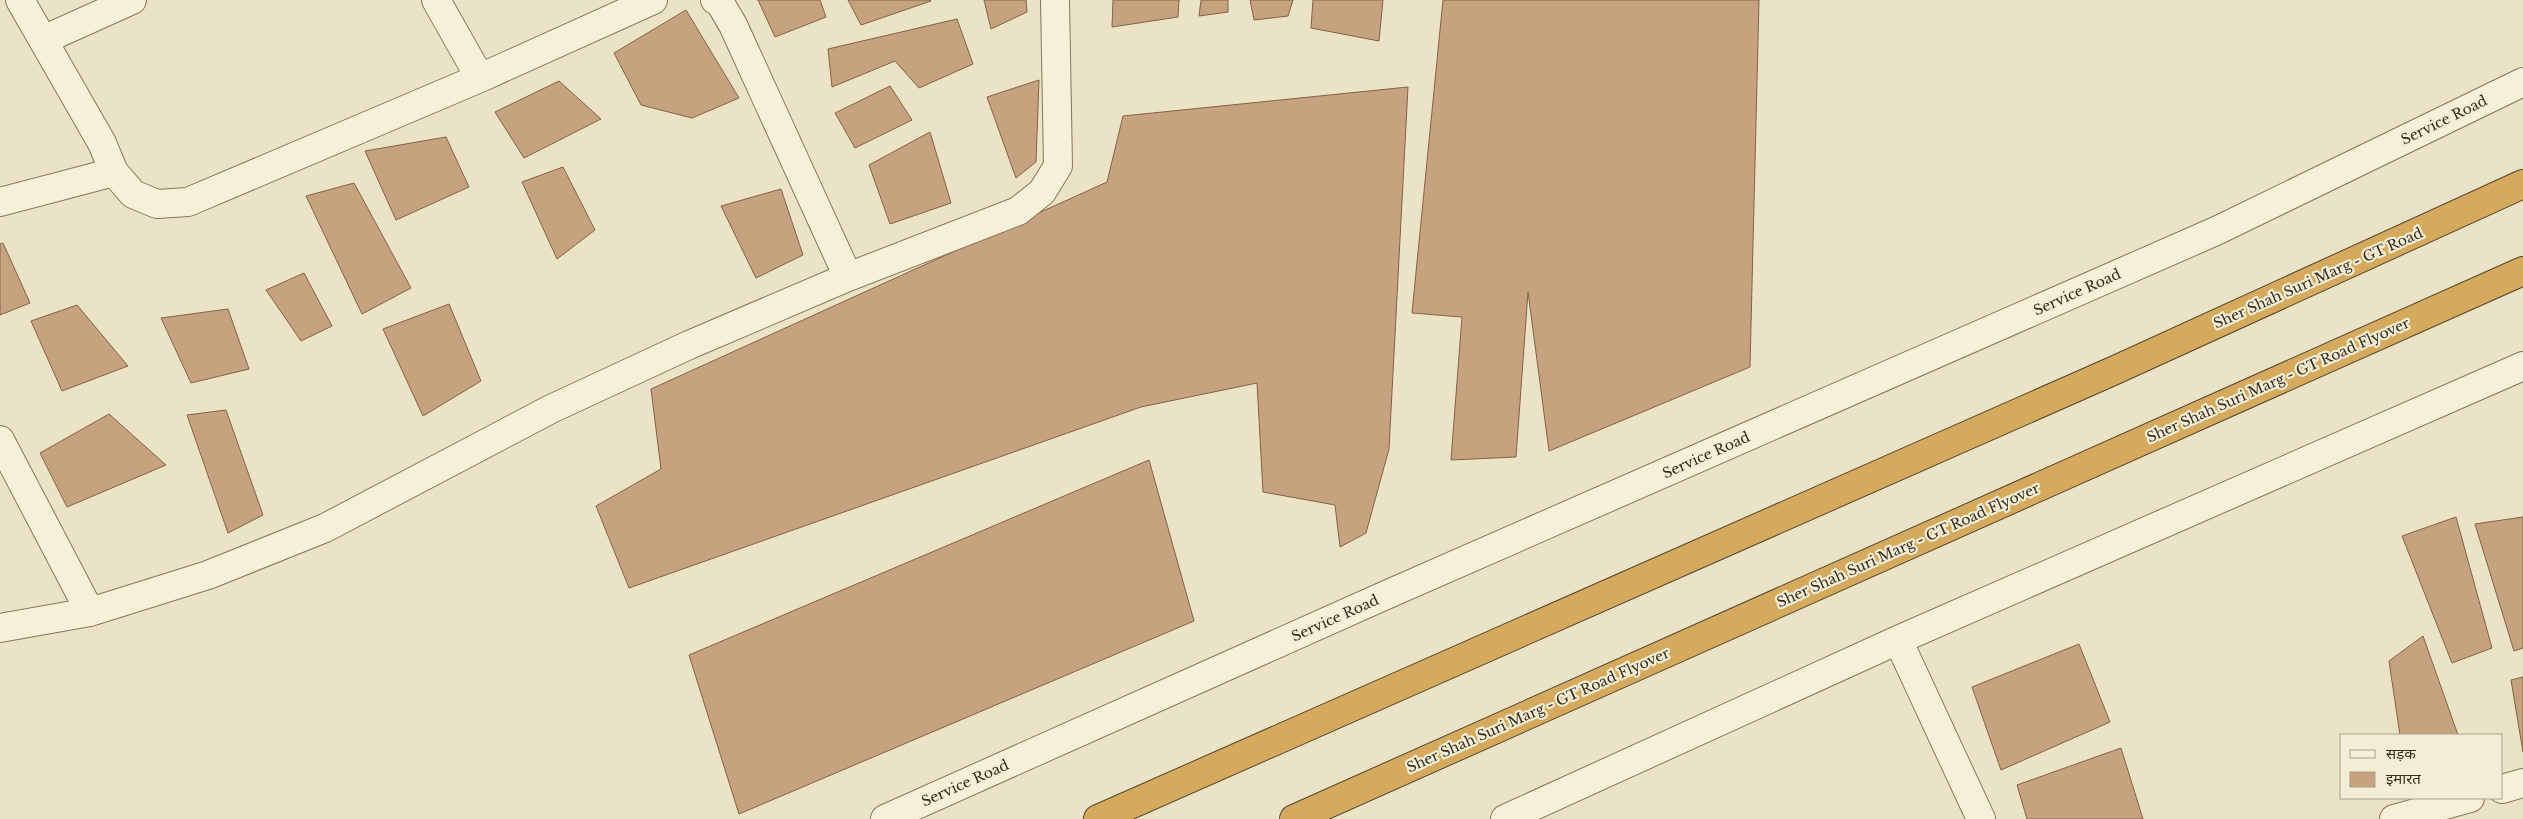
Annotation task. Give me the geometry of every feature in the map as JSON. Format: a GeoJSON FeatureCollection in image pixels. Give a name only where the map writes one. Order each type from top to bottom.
{"type":"FeatureCollection","features":[{"type":"Feature","properties":{"kind":"highway","name":"Sher Shah Suri Marg - GT Road"},"geometry":{"type":"LineString","coordinates":[[1098,819],[2113,371],[2523,184]]}},
{"type":"Feature","properties":{"kind":"highway","name":"Sher Shah Suri Marg - GT Road Flyover"},"geometry":{"type":"LineString","coordinates":[[1294,819],[2523,271]]}},
{"type":"Feature","properties":{"kind":"street"},"geometry":{"type":"LineString","coordinates":[[20,0],[102,143],[114,172],[133,194],[157,204],[188,202],[480,78],[653,0]]}},
{"type":"Feature","properties":{"kind":"street"},"geometry":{"type":"LineString","coordinates":[[44,40],[132,0]]}},
{"type":"Feature","properties":{"kind":"street"},"geometry":{"type":"LineString","coordinates":[[436,0],[480,78]]}},
{"type":"Feature","properties":{"kind":"street"},"geometry":{"type":"LineString","coordinates":[[715,0],[720,3],[733,26],[848,277]]}},
{"type":"Feature","properties":{"kind":"street"},"geometry":{"type":"LineString","coordinates":[[0,628],[90,612],[208,575],[325,528],[551,410],[689,345],[848,277],[1018,211],[1042,192],[1058,166],[1055,0]]}},
{"type":"Feature","properties":{"kind":"street","name":"Service Road"},"geometry":{"type":"LineString","coordinates":[[885,819],[1377,599],[2216,231],[2523,82]]}},
{"type":"Feature","properties":{"kind":"street"},"geometry":{"type":"LineString","coordinates":[[0,202],[114,172]]}},
{"type":"Feature","properties":{"kind":"street"},"geometry":{"type":"LineString","coordinates":[[1505,819],[1898,640],[2523,366]]}},
{"type":"Feature","properties":{"kind":"street"},"geometry":{"type":"LineString","coordinates":[[0,440],[90,612]]}},
{"type":"Feature","properties":{"kind":"street"},"geometry":{"type":"LineString","coordinates":[[1898,640],[1981,819]]}},
{"type":"Feature","properties":{"kind":"street"},"geometry":{"type":"LineString","coordinates":[[2503,789],[2523,783]]}},
{"type":"Feature","properties":{"kind":"street"},"geometry":{"type":"LineString","coordinates":[[2394,819],[2466,799]]}},
{"type":"Feature","properties":{"kind":"building"},"geometry":{"type":"Polygon","coordinates":[[[758,0],[820,0],[826,17],[775,37],[758,0]]]}},
{"type":"Feature","properties":{"kind":"building"},"geometry":{"type":"Polygon","coordinates":[[[848,0],[930,0],[931,1],[861,25],[848,0]]]}},
{"type":"Feature","properties":{"kind":"building"},"geometry":{"type":"Polygon","coordinates":[[[984,0],[1026,0],[1027,12],[991,29],[984,0]]]}},
{"type":"Feature","properties":{"kind":"building"},"geometry":{"type":"Polygon","coordinates":[[[1113,0],[1179,0],[1178,17],[1112,27],[1113,0]]]}},
{"type":"Feature","properties":{"kind":"building"},"geometry":{"type":"Polygon","coordinates":[[[1201,0],[1228,0],[1228,12],[1199,16],[1201,0]]]}},
{"type":"Feature","properties":{"kind":"building"},"geometry":{"type":"Polygon","coordinates":[[[1250,0],[1293,0],[1288,16],[1254,20],[1250,0]]]}},
{"type":"Feature","properties":{"kind":"building"},"geometry":{"type":"Polygon","coordinates":[[[1313,0],[1383,0],[1379,41],[1311,28],[1313,0]]]}},
{"type":"Feature","properties":{"kind":"building"},"geometry":{"type":"Polygon","coordinates":[[[1443,0],[1759,0],[1750,367],[1549,451],[1528,292],[1516,457],[1451,460],[1462,317],[1412,313],[1443,0]]]}},
{"type":"Feature","properties":{"kind":"building"},"geometry":{"type":"Polygon","coordinates":[[[686,10],[739,98],[692,118],[641,105],[614,53],[686,10]]]}},
{"type":"Feature","properties":{"kind":"building"},"geometry":{"type":"Polygon","coordinates":[[[957,19],[973,64],[919,88],[895,61],[832,87],[828,49],[957,19]]]}},
{"type":"Feature","properties":{"kind":"building"},"geometry":{"type":"Polygon","coordinates":[[[1039,80],[1036,162],[1016,178],[987,97],[1039,80]]]}},
{"type":"Feature","properties":{"kind":"building"},"geometry":{"type":"Polygon","coordinates":[[[559,81],[601,119],[524,158],[495,112],[559,81]]]}},
{"type":"Feature","properties":{"kind":"building"},"geometry":{"type":"Polygon","coordinates":[[[890,86],[912,120],[855,148],[835,113],[890,86]]]}},
{"type":"Feature","properties":{"kind":"building"},"geometry":{"type":"Polygon","coordinates":[[[1408,87],[1389,449],[1366,533],[1340,547],[1335,505],[1263,492],[1257,383],[1141,407],[629,588],[596,506],[661,469],[651,389],[1107,182],[1123,116],[1408,87]]]}},
{"type":"Feature","properties":{"kind":"building"},"geometry":{"type":"Polygon","coordinates":[[[930,132],[951,203],[890,224],[869,165],[930,132]]]}},
{"type":"Feature","properties":{"kind":"building"},"geometry":{"type":"Polygon","coordinates":[[[446,137],[469,187],[396,220],[365,151],[446,137]]]}},
{"type":"Feature","properties":{"kind":"building"},"geometry":{"type":"Polygon","coordinates":[[[563,167],[595,230],[557,259],[522,182],[563,167]]]}},
{"type":"Feature","properties":{"kind":"building"},"geometry":{"type":"Polygon","coordinates":[[[354,183],[411,288],[362,314],[306,196],[354,183]]]}},
{"type":"Feature","properties":{"kind":"building"},"geometry":{"type":"Polygon","coordinates":[[[781,189],[803,255],[756,278],[721,206],[781,189]]]}},
{"type":"Feature","properties":{"kind":"building"},"geometry":{"type":"Polygon","coordinates":[[[3,243],[30,303],[0,315],[0,244],[3,243]]]}},
{"type":"Feature","properties":{"kind":"building"},"geometry":{"type":"Polygon","coordinates":[[[304,273],[332,326],[301,341],[266,290],[304,273]]]}},
{"type":"Feature","properties":{"kind":"building"},"geometry":{"type":"Polygon","coordinates":[[[449,304],[481,381],[423,416],[383,329],[449,304]]]}},
{"type":"Feature","properties":{"kind":"building"},"geometry":{"type":"Polygon","coordinates":[[[77,305],[128,366],[62,391],[31,321],[77,305]]]}},
{"type":"Feature","properties":{"kind":"building"},"geometry":{"type":"Polygon","coordinates":[[[228,309],[249,369],[191,383],[161,318],[228,309]]]}},
{"type":"Feature","properties":{"kind":"building"},"geometry":{"type":"Polygon","coordinates":[[[226,410],[263,515],[228,533],[187,415],[226,410]]]}},
{"type":"Feature","properties":{"kind":"building"},"geometry":{"type":"Polygon","coordinates":[[[109,414],[166,465],[67,507],[40,453],[109,414]]]}},
{"type":"Feature","properties":{"kind":"building"},"geometry":{"type":"Polygon","coordinates":[[[1149,460],[1194,621],[739,814],[689,655],[1149,460]]]}},
{"type":"Feature","properties":{"kind":"building"},"geometry":{"type":"Polygon","coordinates":[[[2456,517],[2492,648],[2452,663],[2402,536],[2456,517]]]}},
{"type":"Feature","properties":{"kind":"building"},"geometry":{"type":"Polygon","coordinates":[[[2523,517],[2523,648],[2514,651],[2475,524],[2523,517]]]}},
{"type":"Feature","properties":{"kind":"building"},"geometry":{"type":"Polygon","coordinates":[[[2423,636],[2458,734],[2400,734],[2389,661],[2423,636]]]}},
{"type":"Feature","properties":{"kind":"building"},"geometry":{"type":"Polygon","coordinates":[[[2079,644],[2110,722],[2001,770],[1972,687],[2079,644]]]}},
{"type":"Feature","properties":{"kind":"building"},"geometry":{"type":"Polygon","coordinates":[[[2523,677],[2523,752],[2511,680],[2523,677]]]}},
{"type":"Feature","properties":{"kind":"building"},"geometry":{"type":"Polygon","coordinates":[[[2121,748],[2143,819],[2027,819],[2017,785],[2121,748]]]}}]}
